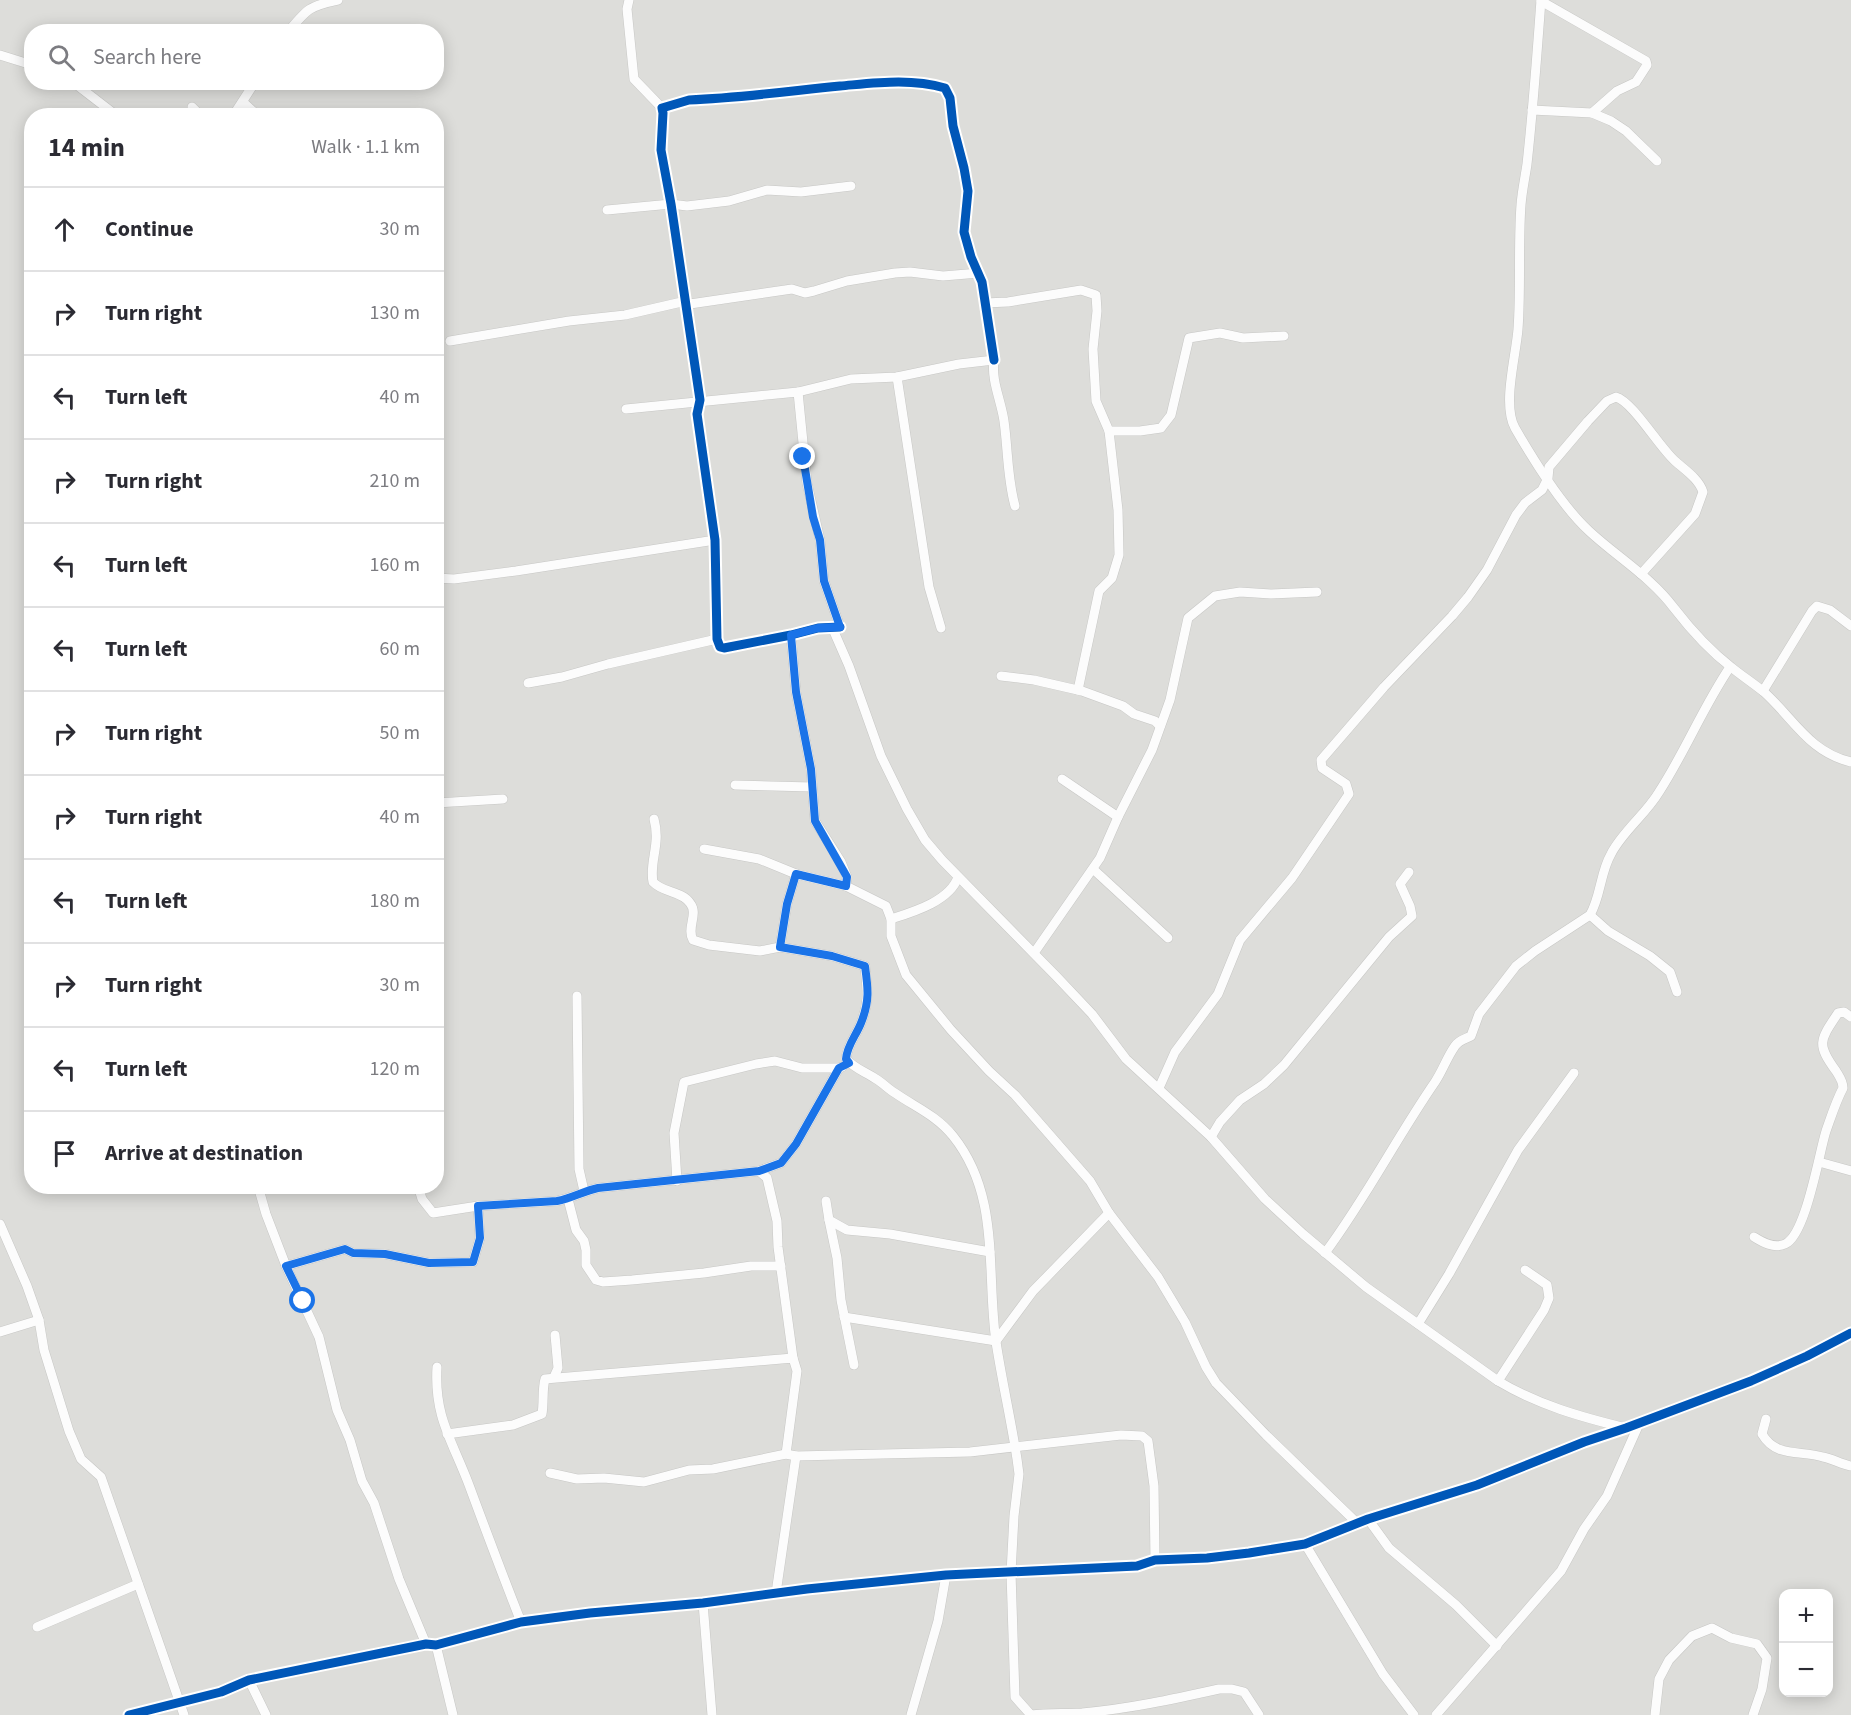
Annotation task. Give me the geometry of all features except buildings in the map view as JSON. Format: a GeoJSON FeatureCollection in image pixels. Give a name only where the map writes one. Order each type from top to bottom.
{"type":"FeatureCollection","features":[{"type":"Feature","properties":{"kind":"street"},"geometry":{"type":"LineString","coordinates":[[295,24],[308,9],[318,4],[338,0]]}},
{"type":"Feature","properties":{"kind":"street"},"geometry":{"type":"LineString","coordinates":[[629,0],[627,9],[634,79],[662,108],[661,150],[700,400],[698,414],[715,540],[717,639],[720,646],[724,648],[818,628],[840,627]]}},
{"type":"Feature","properties":{"kind":"street"},"geometry":{"type":"LineString","coordinates":[[1592,113],[1617,91],[1636,82],[1646,68],[1646,61],[1541,0],[1521,204],[1521,282],[1518,331],[1508,403],[1513,425],[1548,478],[1552,490],[1587,529],[1661,592],[1692,632],[1730,667],[1763,691],[1790,717],[1811,743],[1829,755],[1851,762]]}},
{"type":"Feature","properties":{"kind":"street"},"geometry":{"type":"LineString","coordinates":[[0,55],[24,63]]}},
{"type":"Feature","properties":{"kind":"street"},"geometry":{"type":"LineString","coordinates":[[662,108],[689,100],[875,83],[928,83],[945,88],[950,98],[953,126],[966,180],[967,205],[964,232],[971,257],[979,273],[985,303],[994,360],[992,371],[1004,421],[1006,462],[1015,506]]}},
{"type":"Feature","properties":{"kind":"street"},"geometry":{"type":"LineString","coordinates":[[83,90],[107,108]]}},
{"type":"Feature","properties":{"kind":"street"},"geometry":{"type":"LineString","coordinates":[[239,108],[250,90]]}},
{"type":"Feature","properties":{"kind":"street"},"geometry":{"type":"LineString","coordinates":[[243,102],[249,108]]}},
{"type":"Feature","properties":{"kind":"street"},"geometry":{"type":"LineString","coordinates":[[1532,110],[1592,113],[1611,121],[1626,131],[1657,161]]}},
{"type":"Feature","properties":{"kind":"street"},"geometry":{"type":"LineString","coordinates":[[607,210],[671,204],[687,206],[729,201],[767,190],[801,192],[851,186]]}},
{"type":"Feature","properties":{"kind":"street"},"geometry":{"type":"LineString","coordinates":[[450,341],[568,321],[625,315],[686,301],[690,304],[792,289],[804,293],[847,281],[910,272],[938,276],[979,273]]}},
{"type":"Feature","properties":{"kind":"street"},"geometry":{"type":"LineString","coordinates":[[985,303],[1008,302],[1081,290],[1096,295],[1097,311],[1092,349],[1096,401],[1109,431],[1118,510],[1119,555],[1112,578],[1099,591],[1078,690]]}},
{"type":"Feature","properties":{"kind":"street"},"geometry":{"type":"LineString","coordinates":[[1109,431],[1161,429],[1171,415],[1189,338],[1220,333],[1243,338],[1284,336]]}},
{"type":"Feature","properties":{"kind":"street"},"geometry":{"type":"LineString","coordinates":[[626,409],[700,400],[765,397],[798,392],[851,379],[897,377],[959,364],[994,360]]}},
{"type":"Feature","properties":{"kind":"street"},"geometry":{"type":"LineString","coordinates":[[897,377],[929,587],[941,628]]}},
{"type":"Feature","properties":{"kind":"street"},"geometry":{"type":"LineString","coordinates":[[798,392],[807,483],[820,540],[824,581],[840,627]]}},
{"type":"Feature","properties":{"kind":"street"},"geometry":{"type":"LineString","coordinates":[[1160,1088],[1175,1052],[1218,994],[1240,940],[1292,878],[1349,794],[1346,784],[1322,768],[1321,760],[1384,687],[1463,603],[1487,570],[1516,515],[1542,490],[1548,478],[1549,467],[1606,401],[1616,397],[1627,405],[1668,455],[1695,478],[1703,492],[1695,514],[1641,574]]}},
{"type":"Feature","properties":{"kind":"street"},"geometry":{"type":"LineString","coordinates":[[444,578],[516,572],[715,540]]}},
{"type":"Feature","properties":{"kind":"street"},"geometry":{"type":"LineString","coordinates":[[1034,953],[1100,858],[1152,750],[1170,700],[1188,618],[1215,596],[1240,592],[1271,594],[1317,592]]}},
{"type":"Feature","properties":{"kind":"street"},"geometry":{"type":"LineString","coordinates":[[1763,691],[1817,606],[1830,610],[1851,626]]}},
{"type":"Feature","properties":{"kind":"street"},"geometry":{"type":"LineString","coordinates":[[840,627],[832,627],[886,766],[925,840],[958,877],[1092,1014],[1126,1059],[1211,1137],[1265,1199],[1366,1287],[1498,1381],[1521,1394],[1573,1415],[1626,1428]]}},
{"type":"Feature","properties":{"kind":"street"},"geometry":{"type":"LineString","coordinates":[[791,635],[796,692],[811,769],[815,821],[841,862],[847,877],[846,886]]}},
{"type":"Feature","properties":{"kind":"street"},"geometry":{"type":"LineString","coordinates":[[528,683],[562,677],[717,639]]}},
{"type":"Feature","properties":{"kind":"street"},"geometry":{"type":"LineString","coordinates":[[1325,1253],[1345,1226],[1408,1126],[1415,1109],[1437,1080],[1457,1044],[1471,1036],[1479,1014],[1498,993],[1516,966],[1590,915],[1594,908],[1603,869],[1612,850],[1659,793],[1715,689],[1730,667]]}},
{"type":"Feature","properties":{"kind":"street"},"geometry":{"type":"LineString","coordinates":[[1002,676],[1034,680],[1078,690],[1123,705],[1134,714],[1155,721],[1160,726]]}},
{"type":"Feature","properties":{"kind":"street"},"geometry":{"type":"LineString","coordinates":[[1062,779],[1118,817]]}},
{"type":"Feature","properties":{"kind":"street"},"geometry":{"type":"LineString","coordinates":[[735,785],[812,787]]}},
{"type":"Feature","properties":{"kind":"street"},"geometry":{"type":"LineString","coordinates":[[444,803],[503,799]]}},
{"type":"Feature","properties":{"kind":"street"},"geometry":{"type":"LineString","coordinates":[[654,819],[657,845],[651,872],[652,882],[690,902],[693,907],[693,918],[689,931],[693,940],[709,945],[760,951],[780,947],[832,956],[865,966],[869,989],[868,1002],[847,1051],[846,1059],[854,1068],[925,1110],[952,1136],[975,1170],[985,1199],[996,1341],[1019,1474],[1011,1573],[1016,1668],[1015,1697],[1031,1715],[1100,1711],[1219,1689],[1232,1689],[1244,1692],[1259,1715]]}},
{"type":"Feature","properties":{"kind":"street"},"geometry":{"type":"LineString","coordinates":[[704,849],[759,860],[796,874],[846,886],[886,906],[891,919],[890,928],[895,947],[906,975],[922,997],[989,1071],[1015,1095],[1064,1149],[1094,1187],[1109,1213],[1158,1277],[1185,1322],[1216,1383],[1357,1523]]}},
{"type":"Feature","properties":{"kind":"street"},"geometry":{"type":"LineString","coordinates":[[1093,869],[1167,938]]}},
{"type":"Feature","properties":{"kind":"street"},"geometry":{"type":"LineString","coordinates":[[1211,1137],[1220,1122],[1240,1100],[1264,1084],[1284,1065],[1389,937],[1412,916],[1400,884],[1409,872]]}},
{"type":"Feature","properties":{"kind":"street"},"geometry":{"type":"LineString","coordinates":[[780,947],[787,904],[796,874]]}},
{"type":"Feature","properties":{"kind":"street"},"geometry":{"type":"LineString","coordinates":[[891,919],[927,905],[946,894],[956,883],[958,877]]}},
{"type":"Feature","properties":{"kind":"street"},"geometry":{"type":"LineString","coordinates":[[1590,915],[1608,931],[1650,956],[1670,972],[1677,992]]}},
{"type":"Feature","properties":{"kind":"street"},"geometry":{"type":"LineString","coordinates":[[577,996],[579,1169],[584,1191]]}},
{"type":"Feature","properties":{"kind":"street"},"geometry":{"type":"LineString","coordinates":[[1754,1237],[1777,1246],[1791,1239],[1808,1200],[1825,1133],[1844,1088],[1822,1049],[1822,1043],[1838,1013],[1844,1012],[1851,1017]]}},
{"type":"Feature","properties":{"kind":"street"},"geometry":{"type":"LineString","coordinates":[[677,1181],[674,1133],[684,1082],[775,1061],[802,1068],[839,1068],[849,1063]]}},
{"type":"Feature","properties":{"kind":"street"},"geometry":{"type":"LineString","coordinates":[[420,1194],[433,1213],[478,1206],[568,1199],[584,1191],[630,1184],[759,1171],[781,1163],[796,1144],[839,1068]]}},
{"type":"Feature","properties":{"kind":"street"},"geometry":{"type":"LineString","coordinates":[[1418,1324],[1449,1274],[1518,1150],[1574,1073]]}},
{"type":"Feature","properties":{"kind":"street"},"geometry":{"type":"LineString","coordinates":[[1819,1162],[1851,1171]]}},
{"type":"Feature","properties":{"kind":"street"},"geometry":{"type":"LineString","coordinates":[[759,1171],[767,1178],[777,1221],[793,1358],[797,1371],[791,1455],[776,1593]]}},
{"type":"Feature","properties":{"kind":"street"},"geometry":{"type":"LineString","coordinates":[[260,1194],[286,1266],[319,1337],[337,1410],[350,1440],[362,1481],[374,1503],[399,1579],[431,1645],[453,1715]]}},
{"type":"Feature","properties":{"kind":"street"},"geometry":{"type":"LineString","coordinates":[[568,1199],[576,1230],[584,1241],[586,1265],[596,1280],[603,1282],[632,1280],[751,1266],[781,1266]]}},
{"type":"Feature","properties":{"kind":"street"},"geometry":{"type":"LineString","coordinates":[[826,1201],[854,1365]]}},
{"type":"Feature","properties":{"kind":"street"},"geometry":{"type":"LineString","coordinates":[[286,1266],[345,1249],[353,1253],[385,1254],[429,1263],[473,1262],[480,1238],[478,1206]]}},
{"type":"Feature","properties":{"kind":"street"},"geometry":{"type":"LineString","coordinates":[[996,1341],[1033,1291],[1109,1213]]}},
{"type":"Feature","properties":{"kind":"street"},"geometry":{"type":"LineString","coordinates":[[829,1220],[847,1230],[890,1234],[990,1252]]}},
{"type":"Feature","properties":{"kind":"street"},"geometry":{"type":"LineString","coordinates":[[0,1225],[27,1286],[39,1320],[44,1350],[69,1431],[81,1459],[101,1477],[184,1715]]}},
{"type":"Feature","properties":{"kind":"street"},"geometry":{"type":"LineString","coordinates":[[1498,1381],[1544,1310],[1549,1298],[1547,1285],[1525,1270]]}},
{"type":"Feature","properties":{"kind":"street"},"geometry":{"type":"LineString","coordinates":[[844,1317],[996,1341]]}},
{"type":"Feature","properties":{"kind":"street"},"geometry":{"type":"LineString","coordinates":[[0,1332],[39,1320]]}},
{"type":"Feature","properties":{"kind":"street"},"geometry":{"type":"LineString","coordinates":[[129,1715],[221,1692],[249,1680],[431,1645],[521,1622],[946,1575],[1137,1566],[1155,1560],[1207,1558],[1305,1544],[1368,1519],[1477,1485],[1584,1442],[1639,1424],[1751,1381],[1851,1333]]}},
{"type":"Feature","properties":{"kind":"street"},"geometry":{"type":"LineString","coordinates":[[554,1377],[558,1368],[555,1335]]}},
{"type":"Feature","properties":{"kind":"street"},"geometry":{"type":"LineString","coordinates":[[447,1434],[513,1425],[542,1414],[545,1380],[554,1377],[601,1376],[752,1360],[793,1358]]}},
{"type":"Feature","properties":{"kind":"street"},"geometry":{"type":"LineString","coordinates":[[437,1367],[438,1409],[521,1622]]}},
{"type":"Feature","properties":{"kind":"street"},"geometry":{"type":"LineString","coordinates":[[1766,1419],[1762,1434],[1768,1444],[1784,1451],[1822,1456],[1851,1466]]}},
{"type":"Feature","properties":{"kind":"street"},"geometry":{"type":"LineString","coordinates":[[1436,1715],[1560,1571],[1584,1529],[1607,1496],[1639,1424]]}},
{"type":"Feature","properties":{"kind":"street"},"geometry":{"type":"LineString","coordinates":[[550,1473],[577,1479],[604,1478],[644,1482],[689,1470],[713,1469],[791,1455],[970,1452],[1121,1435],[1142,1436],[1148,1441],[1154,1486],[1155,1560]]}},
{"type":"Feature","properties":{"kind":"street"},"geometry":{"type":"LineString","coordinates":[[1368,1519],[1389,1548],[1456,1605],[1497,1646]]}},
{"type":"Feature","properties":{"kind":"street"},"geometry":{"type":"LineString","coordinates":[[1305,1544],[1383,1674],[1414,1715]]}},
{"type":"Feature","properties":{"kind":"street"},"geometry":{"type":"LineString","coordinates":[[911,1715],[938,1621],[946,1575]]}},
{"type":"Feature","properties":{"kind":"street"},"geometry":{"type":"LineString","coordinates":[[37,1627],[138,1584]]}},
{"type":"Feature","properties":{"kind":"street"},"geometry":{"type":"LineString","coordinates":[[703,1603],[712,1715]]}},
{"type":"Feature","properties":{"kind":"street"},"geometry":{"type":"LineString","coordinates":[[1655,1715],[1659,1679],[1670,1660],[1692,1636],[1712,1628],[1731,1638],[1756,1644],[1767,1658],[1762,1689],[1753,1715]]}},
{"type":"Feature","properties":{"kind":"street"},"geometry":{"type":"LineString","coordinates":[[249,1680],[266,1715]]}},
{"type":"Feature","properties":{"kind":"shaded area"},"geometry":{"type":"Polygon","coordinates":[[[0,0],[1851,0],[1851,1715],[0,1715],[0,0]]]}},
{"type":"Feature","properties":{"kind":"cycle path"},"geometry":{"type":"LineString","coordinates":[[840,627],[818,628],[724,648],[720,647],[717,639],[715,540],[697,414],[700,400],[661,150],[662,108],[689,100],[879,83],[906,82],[945,88],[950,98],[953,126],[968,191],[964,232],[971,257],[982,282],[994,360]]}},
{"type":"Feature","properties":{"kind":"cycle path"},"geometry":{"type":"LineString","coordinates":[[129,1715],[221,1692],[249,1680],[426,1644],[436,1645],[521,1622],[946,1575],[1137,1566],[1155,1560],[1207,1558],[1305,1544],[1368,1519],[1477,1485],[1584,1442],[1751,1381],[1851,1333]]}},
{"type":"Feature","properties":{"kind":"route"},"geometry":{"type":"LineString","coordinates":[[303,1301],[286,1266],[326,1253],[345,1249],[353,1253],[385,1254],[429,1263],[473,1262],[480,1238],[478,1206],[557,1201],[570,1199],[584,1191],[598,1188],[759,1171],[781,1163],[796,1144],[839,1068],[849,1063],[846,1059],[847,1051],[868,1002],[869,989],[865,966],[862,963],[832,956],[780,947],[787,904],[796,874],[846,886],[847,877],[841,862],[815,821],[811,769],[796,692],[791,635],[818,628],[840,627],[824,581],[820,540],[813,517],[803,457]]}}]}
